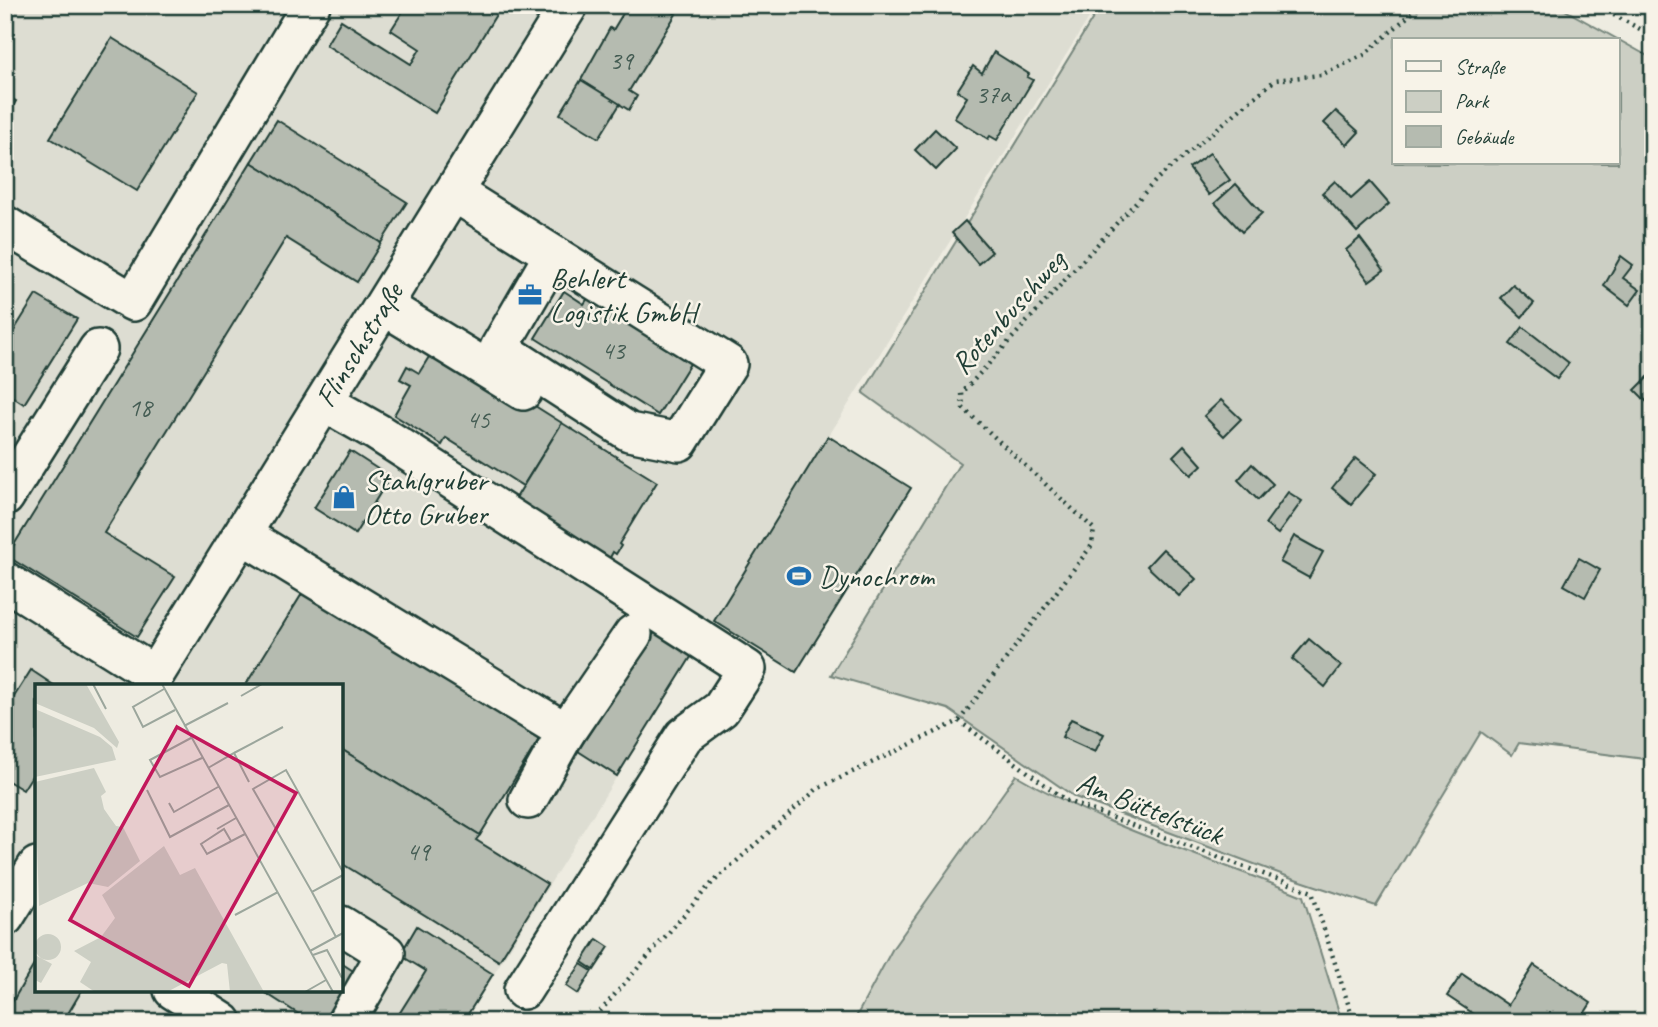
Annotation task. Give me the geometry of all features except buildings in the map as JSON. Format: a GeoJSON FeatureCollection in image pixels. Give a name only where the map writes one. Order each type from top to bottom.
{"type":"FeatureCollection","features":[{"type":"Feature","properties":{"kind":"street"},"geometry":{"type":"LineString","coordinates":[[5,225],[133,302],[312,5]]}},
{"type":"Feature","properties":{"kind":"street","name":"Flinschstraße"},"geometry":{"type":"LineString","coordinates":[[152,680],[569,5]]}},
{"type":"Feature","properties":{"kind":"street"},"geometry":{"type":"LineString","coordinates":[[454,192],[728,364],[679,442],[629,432],[499,348],[553,255]]}},
{"type":"Feature","properties":{"kind":"street"},"geometry":{"type":"LineString","coordinates":[[384,306],[544,403]]}},
{"type":"Feature","properties":{"kind":"street"},"geometry":{"type":"LineString","coordinates":[[5,497],[98,349]]}},
{"type":"Feature","properties":{"kind":"street"},"geometry":{"type":"LineString","coordinates":[[324,402],[377,432],[747,669],[721,709],[684,736],[523,990]]}},
{"type":"Feature","properties":{"kind":"street"},"geometry":{"type":"LineString","coordinates":[[243,535],[566,732]]}},
{"type":"Feature","properties":{"kind":"street"},"geometry":{"type":"LineString","coordinates":[[5,580],[152,680]]}},
{"type":"Feature","properties":{"kind":"street"},"geometry":{"type":"LineString","coordinates":[[528,800],[566,732],[633,634]]}},
{"type":"Feature","properties":{"kind":"street"},"geometry":{"type":"LineString","coordinates":[[343,926],[386,953],[346,1022]]}},
{"type":"Feature","properties":{"kind":"street"},"geometry":{"type":"LineString","coordinates":[[176,992],[223,1022]]}},
{"type":"Feature","properties":{"kind":"path","name":"Rotenbuschweg"},"geometry":{"type":"LineString","coordinates":[[1094,529],[963,408],[962,393],[1157,179],[1275,80],[1321,75],[1364,55],[1421,5]]}},
{"type":"Feature","properties":{"kind":"path"},"geometry":{"type":"LineString","coordinates":[[1595,5],[1653,36]]}},
{"type":"Feature","properties":{"kind":"path"},"geometry":{"type":"LineString","coordinates":[[591,1022],[709,886],[817,789],[959,721],[1093,545],[1094,529],[1100,522]]}},
{"type":"Feature","properties":{"kind":"path","name":"Am Büttelstück"},"geometry":{"type":"LineString","coordinates":[[959,721],[1067,801],[1312,892],[1354,1022]]}},
{"type":"Feature","properties":{"kind":"shaded area"},"geometry":{"type":"Polygon","coordinates":[[[5,5],[1097,5],[464,1022],[5,1022],[5,5]]]}},
{"type":"Feature","properties":{"kind":"green space"},"geometry":{"type":"Polygon","coordinates":[[[1101,5],[1556,5],[1615,38],[1392,38],[1392,164],[1620,164],[1620,41],[1653,59],[1653,760],[1519,743],[1512,755],[1481,732],[1376,906],[1289,877],[1075,797],[948,709],[831,675],[960,463],[863,393],[1101,5]]]}},
{"type":"Feature","properties":{"kind":"green space"},"geometry":{"type":"Polygon","coordinates":[[[1016,775],[1085,811],[1303,896],[1342,1022],[859,1022],[857,1015],[893,948],[1016,775]]]}},
{"type":"Feature","properties":{"kind":"place","name":"Behlert Logistik GmbH"},"geometry":{"type":"Point","coordinates":[530,295]}},
{"type":"Feature","properties":{"kind":"place","name":"Stahlgruber Otto Gruber"},"geometry":{"type":"Point","coordinates":[344,497]}},
{"type":"Feature","properties":{"kind":"place","name":"Dynochrom"},"geometry":{"type":"Point","coordinates":[799,576]}}]}
